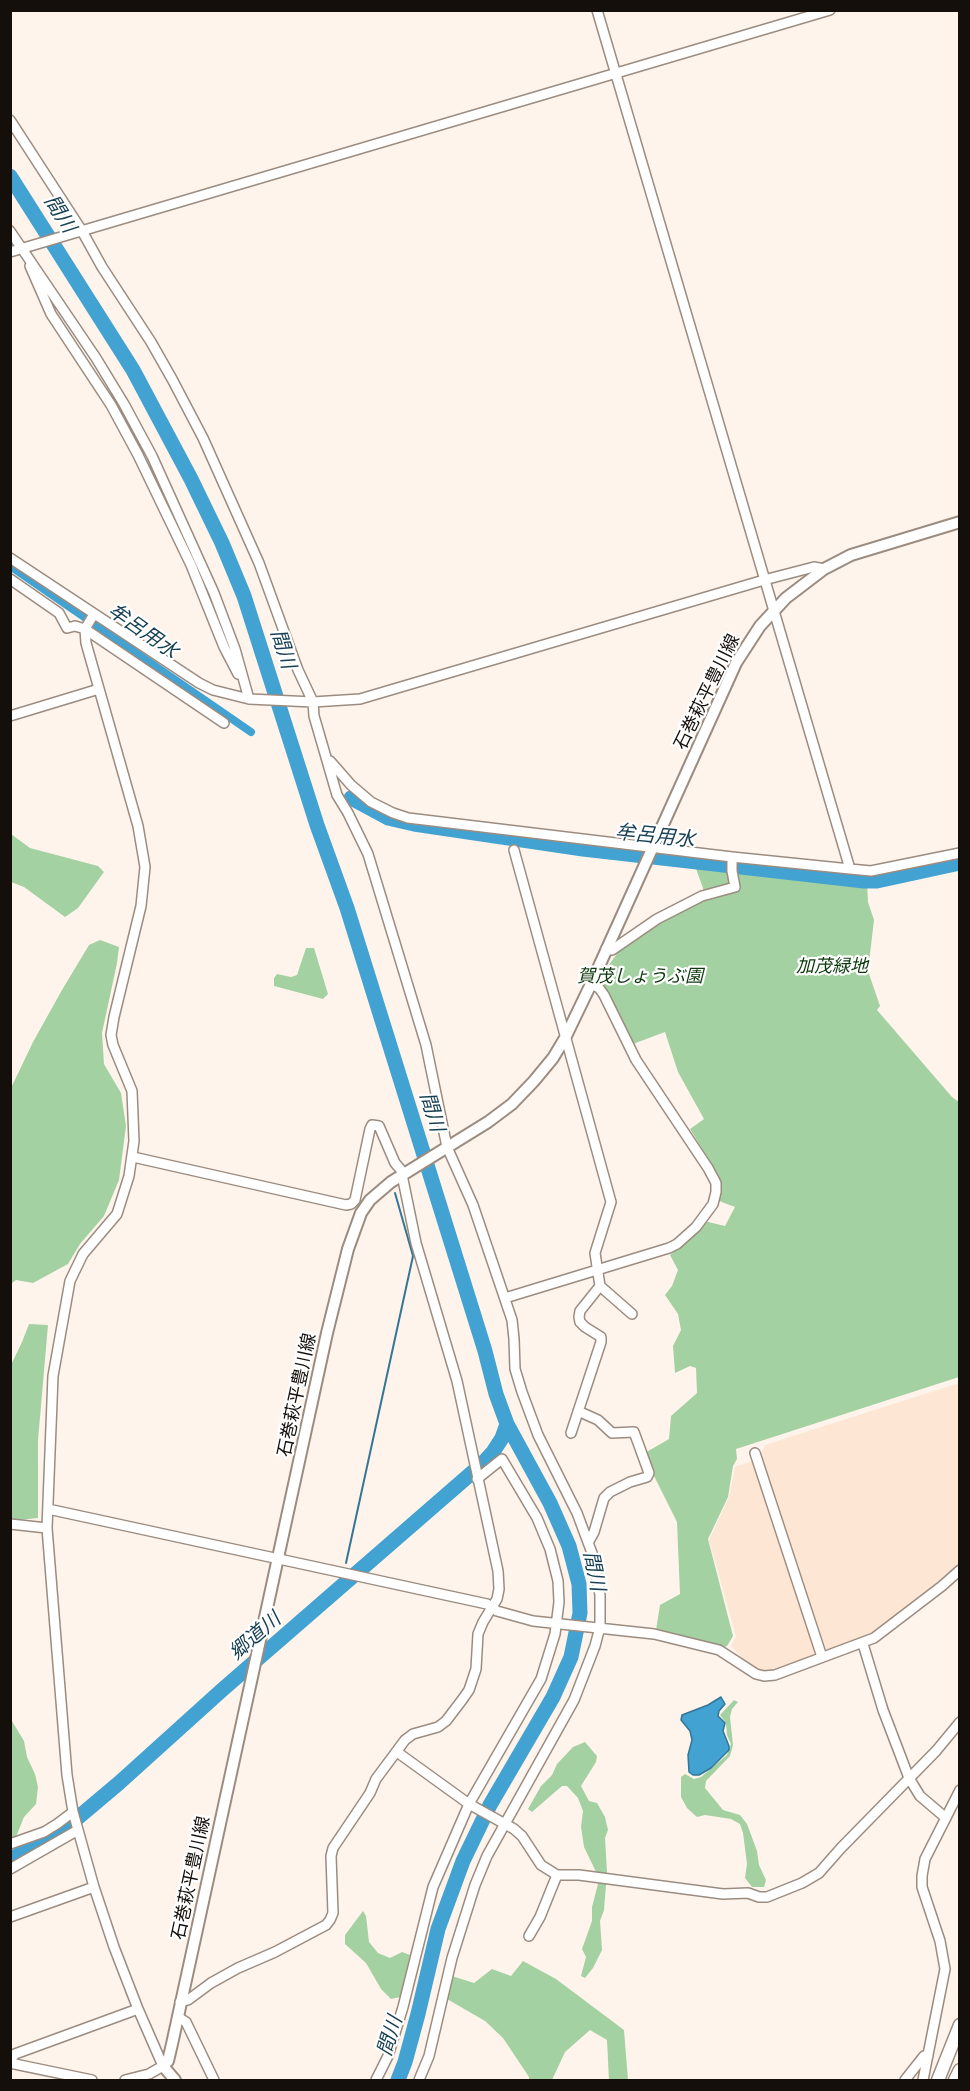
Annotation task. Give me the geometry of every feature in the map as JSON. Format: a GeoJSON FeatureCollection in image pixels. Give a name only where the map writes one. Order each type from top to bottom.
{"type":"FeatureCollection","features":[{"type":"Feature","properties":{"kind":"highway"},"geometry":{"type":"LineString","coordinates":[[938,2080],[960,2025]]}},
{"type":"Feature","properties":{"kind":"highway"},"geometry":{"type":"LineString","coordinates":[[955,2080],[960,2070]]}},
{"type":"Feature","properties":{"kind":"main road","name":"石巻萩平豊川線"},"geometry":{"type":"LineString","coordinates":[[606,949],[736,663],[752,636],[795,591],[824,569],[852,555],[960,522]]}},
{"type":"Feature","properties":{"kind":"main road"},"geometry":{"type":"LineString","coordinates":[[445,1148],[488,1122],[512,1104],[534,1081],[566,1038],[606,949]]}},
{"type":"Feature","properties":{"kind":"main road","name":"石巻萩平豊川線"},"geometry":{"type":"LineString","coordinates":[[163,2066],[168,2061],[327,1333],[354,1230],[361,1213],[381,1189],[445,1148]]}},
{"type":"Feature","properties":{"kind":"main road"},"geometry":{"type":"LineString","coordinates":[[163,2066],[175,2080]]}},
{"type":"Feature","properties":{"kind":"street"},"geometry":{"type":"LineString","coordinates":[[597,10],[850,869]]}},
{"type":"Feature","properties":{"kind":"street"},"geometry":{"type":"LineString","coordinates":[[10,252],[830,10]]}},
{"type":"Feature","properties":{"kind":"street"},"geometry":{"type":"LineString","coordinates":[[10,120],[151,342],[203,438],[260,563],[314,716],[338,795],[368,854],[426,1046],[445,1148],[473,1205],[512,1320],[515,1369],[522,1392],[538,1436],[589,1540],[600,1595],[599,1627],[584,1677],[574,1700],[503,1823],[487,1856],[452,1958],[435,2033],[420,2080]]}},
{"type":"Feature","properties":{"kind":"street"},"geometry":{"type":"LineString","coordinates":[[10,231],[30,260],[29,265],[51,314],[105,396],[138,455],[191,565],[224,647],[241,679],[245,680],[251,699]]}},
{"type":"Feature","properties":{"kind":"street"},"geometry":{"type":"LineString","coordinates":[[10,558],[224,723]]}},
{"type":"Feature","properties":{"kind":"street"},"geometry":{"type":"LineString","coordinates":[[10,579],[59,614],[67,627],[90,621],[213,690],[251,699],[309,702],[360,699],[764,580],[814,567],[824,569]]}},
{"type":"Feature","properties":{"kind":"street"},"geometry":{"type":"LineString","coordinates":[[90,621],[86,643],[138,826],[145,867],[141,906],[111,1035],[132,1091],[133,1157],[117,1214],[83,1254],[70,1281],[53,1376],[47,1528],[67,1775],[73,1813],[94,1887],[138,2009],[163,2066],[149,2074],[125,2080]]}},
{"type":"Feature","properties":{"kind":"street"},"geometry":{"type":"LineString","coordinates":[[10,716],[99,689]]}},
{"type":"Feature","properties":{"kind":"street"},"geometry":{"type":"LineString","coordinates":[[327,757],[351,785],[371,802],[400,816],[651,849],[732,863],[871,871],[960,853]]}},
{"type":"Feature","properties":{"kind":"street"},"geometry":{"type":"LineString","coordinates":[[514,850],[611,1202],[594,1253],[600,1286],[632,1314]]}},
{"type":"Feature","properties":{"kind":"street"},"geometry":{"type":"LineString","coordinates":[[606,949],[612,950],[657,919],[693,900],[735,887],[732,863]]}},
{"type":"Feature","properties":{"kind":"street"},"geometry":{"type":"LineString","coordinates":[[505,1298],[677,1244],[706,1215],[713,1204],[716,1183],[708,1168],[636,1060],[604,995],[599,988],[591,984]]}},
{"type":"Feature","properties":{"kind":"street"},"geometry":{"type":"LineString","coordinates":[[133,1157],[346,1205],[351,1204],[356,1195],[370,1129],[376,1124],[382,1131],[393,1158],[404,1173],[416,1243],[457,1380],[498,1571],[499,1589],[478,1634],[476,1669],[469,1690],[446,1721],[438,1727],[409,1736],[376,1779],[333,1848],[331,1856],[333,1913],[330,1920],[326,1925],[275,1952],[238,1968],[211,1983],[188,2000],[180,2002]]}},
{"type":"Feature","properties":{"kind":"street"},"geometry":{"type":"LineString","coordinates":[[571,1433],[601,1342],[601,1337],[580,1322],[580,1311],[600,1286]]}},
{"type":"Feature","properties":{"kind":"street"},"geometry":{"type":"LineString","coordinates":[[578,1411],[598,1420],[612,1433],[634,1432],[649,1473],[647,1476],[610,1492],[604,1498],[594,1532],[589,1540]]}},
{"type":"Feature","properties":{"kind":"street"},"geometry":{"type":"LineString","coordinates":[[755,1453],[822,1657]]}},
{"type":"Feature","properties":{"kind":"street"},"geometry":{"type":"LineString","coordinates":[[376,2080],[388,2056],[403,2007],[433,1887],[470,1805],[541,1679],[559,1623],[555,1566],[537,1518],[502,1459],[477,1478]]}},
{"type":"Feature","properties":{"kind":"street"},"geometry":{"type":"LineString","coordinates":[[48,1509],[488,1604],[497,1611],[533,1621],[654,1634],[719,1650],[756,1674],[764,1676],[775,1675],[863,1644],[884,1632],[960,1570]]}},
{"type":"Feature","properties":{"kind":"street"},"geometry":{"type":"LineString","coordinates":[[10,1524],[47,1528]]}},
{"type":"Feature","properties":{"kind":"street"},"geometry":{"type":"LineString","coordinates":[[863,1644],[883,1710],[909,1778],[921,1796],[946,1818]]}},
{"type":"Feature","properties":{"kind":"street"},"geometry":{"type":"LineString","coordinates":[[397,1752],[470,1805],[522,1836],[541,1865],[557,1875],[579,1875],[723,1894],[748,1893],[767,1897],[802,1883],[819,1873],[936,1751],[960,1722]]}},
{"type":"Feature","properties":{"kind":"street"},"geometry":{"type":"LineString","coordinates":[[923,2080],[945,1969],[940,1941],[922,1887],[922,1876],[925,1859],[960,1790]]}},
{"type":"Feature","properties":{"kind":"street"},"geometry":{"type":"LineString","coordinates":[[10,1844],[44,1832],[73,1813]]}},
{"type":"Feature","properties":{"kind":"street"},"geometry":{"type":"LineString","coordinates":[[10,1869],[77,1827]]}},
{"type":"Feature","properties":{"kind":"street"},"geometry":{"type":"LineString","coordinates":[[529,1936],[540,1917],[557,1875]]}},
{"type":"Feature","properties":{"kind":"street"},"geometry":{"type":"LineString","coordinates":[[10,1917],[94,1887]]}},
{"type":"Feature","properties":{"kind":"street"},"geometry":{"type":"LineString","coordinates":[[92,2080],[10,2061],[15,2054],[138,2009]]}},
{"type":"Feature","properties":{"kind":"street"},"geometry":{"type":"LineString","coordinates":[[177,2017],[186,2022],[214,2080]]}},
{"type":"Feature","properties":{"kind":"street"},"geometry":{"type":"LineString","coordinates":[[905,2080],[924,2056],[928,2056]]}},
{"type":"Feature","properties":{"kind":"shaded area"},"geometry":{"type":"Polygon","coordinates":[[[959,1383],[959,1564],[883,1627],[846,1645],[832,1650],[826,1649],[760,1457],[765,1445],[959,1383]]]}},
{"type":"Feature","properties":{"kind":"shaded area"},"geometry":{"type":"Polygon","coordinates":[[[752,1461],[815,1651],[810,1660],[772,1673],[759,1672],[749,1666],[731,1646],[736,1637],[709,1540],[729,1497],[735,1467],[752,1461]]]}},
{"type":"Feature","properties":{"kind":"green space"},"geometry":{"type":"Polygon","coordinates":[[[11,834],[30,848],[98,866],[104,872],[78,908],[65,917],[24,887],[11,882],[11,834]]]}},
{"type":"Feature","properties":{"kind":"green space"},"geometry":{"type":"Polygon","coordinates":[[[695,866],[867,882],[868,902],[874,920],[868,971],[880,1006],[877,1010],[952,1097],[959,1102],[959,1377],[736,1449],[737,1459],[733,1466],[728,1497],[708,1539],[733,1636],[727,1646],[720,1649],[656,1630],[660,1605],[680,1594],[677,1522],[643,1454],[669,1439],[671,1416],[697,1393],[696,1368],[690,1366],[675,1373],[673,1346],[681,1330],[678,1314],[665,1295],[672,1286],[678,1270],[670,1255],[704,1221],[725,1226],[735,1207],[719,1201],[720,1190],[716,1171],[690,1129],[704,1119],[678,1072],[665,1032],[633,1044],[602,983],[608,966],[622,947],[704,891],[695,866]]]}},
{"type":"Feature","properties":{"kind":"green space"},"geometry":{"type":"Polygon","coordinates":[[[100,940],[119,947],[102,1033],[104,1064],[121,1093],[126,1126],[119,1180],[104,1216],[80,1244],[68,1264],[33,1283],[16,1280],[11,1284],[11,1088],[33,1042],[89,945],[100,940]]]}},
{"type":"Feature","properties":{"kind":"green space"},"geometry":{"type":"Polygon","coordinates":[[[306,948],[314,948],[328,994],[323,999],[274,986],[274,978],[277,974],[291,977],[297,975],[306,948]]]}},
{"type":"Feature","properties":{"kind":"green space"},"geometry":{"type":"Polygon","coordinates":[[[29,1324],[48,1325],[38,1440],[38,1518],[11,1521],[11,1365],[29,1324]]]}},
{"type":"Feature","properties":{"kind":"green space"},"geometry":{"type":"Polygon","coordinates":[[[734,1700],[738,1702],[732,1709],[730,1717],[733,1745],[730,1756],[706,1781],[705,1788],[723,1810],[740,1815],[747,1824],[757,1851],[759,1865],[766,1880],[764,1887],[752,1887],[745,1878],[747,1864],[740,1824],[731,1819],[705,1815],[697,1817],[687,1808],[681,1797],[681,1777],[685,1774],[694,1779],[701,1777],[727,1755],[731,1744],[727,1735],[726,1723],[720,1715],[734,1700]]]}},
{"type":"Feature","properties":{"kind":"green space"},"geometry":{"type":"Polygon","coordinates":[[[11,1709],[12,1721],[24,1741],[38,1787],[36,1804],[24,1817],[16,1837],[11,1839],[11,1709]]]}},
{"type":"Feature","properties":{"kind":"green space"},"geometry":{"type":"Polygon","coordinates":[[[585,1742],[597,1756],[596,1762],[581,1786],[589,1801],[597,1803],[605,1817],[608,1830],[605,1838],[607,1872],[604,1910],[600,1921],[602,1950],[585,1978],[581,1976],[586,1957],[582,1949],[592,1921],[592,1907],[598,1884],[597,1874],[584,1847],[581,1827],[583,1811],[578,1798],[567,1786],[562,1786],[532,1812],[528,1809],[557,1764],[573,1747],[585,1742]]]}},
{"type":"Feature","properties":{"kind":"green space"},"geometry":{"type":"Polygon","coordinates":[[[363,1911],[366,1916],[369,1942],[378,1953],[390,1958],[402,1952],[410,1955],[400,1997],[391,1999],[381,1989],[366,1963],[345,1944],[345,1935],[363,1911]]]}},
{"type":"Feature","properties":{"kind":"green space"},"geometry":{"type":"Polygon","coordinates":[[[523,1961],[556,1979],[624,2030],[628,2080],[609,2080],[607,2040],[590,2030],[565,2052],[552,2080],[529,2080],[503,2038],[485,2021],[447,1999],[452,1976],[474,1983],[492,1969],[511,1976],[523,1961]]]}},
{"type":"Feature","properties":{"kind":"water"},"geometry":{"type":"Polygon","coordinates":[[[721,1697],[725,1704],[718,1716],[725,1723],[723,1731],[729,1750],[711,1768],[699,1775],[693,1775],[689,1772],[688,1755],[692,1740],[690,1731],[681,1720],[682,1715],[708,1705],[721,1697]]]}},
{"type":"Feature","properties":{"kind":"waterway","name":"間川"},"geometry":{"type":"LineString","coordinates":[[10,176],[133,370],[191,479],[222,543],[244,596],[317,825],[347,908],[485,1351],[496,1394],[507,1424],[550,1503],[569,1546],[579,1584],[580,1613],[571,1657],[553,1697],[490,1805],[463,1861],[438,1929],[418,2014],[398,2080]]}},
{"type":"Feature","properties":{"kind":"waterway","name":"牟呂用水"},"geometry":{"type":"LineString","coordinates":[[10,566],[251,732]]}},
{"type":"Feature","properties":{"kind":"waterway","name":"牟呂用水"},"geometry":{"type":"LineString","coordinates":[[351,798],[388,818],[414,824],[583,849],[864,881],[877,881],[960,863]]}},
{"type":"Feature","properties":{"kind":"waterway"},"geometry":{"type":"LineString","coordinates":[[346,1563],[413,1256],[395,1193]]}},
{"type":"Feature","properties":{"kind":"waterway","name":"郷道川"},"geometry":{"type":"LineString","coordinates":[[10,1860],[68,1826],[119,1783],[222,1690],[482,1464],[502,1438],[507,1424]]}},
{"type":"Feature","properties":{"kind":"park label","name":"加茂緑地"},"geometry":{"type":"Point","coordinates":[832,966]}},
{"type":"Feature","properties":{"kind":"park label","name":"賀茂しょうぶ園"},"geometry":{"type":"Point","coordinates":[640,976]}}]}
